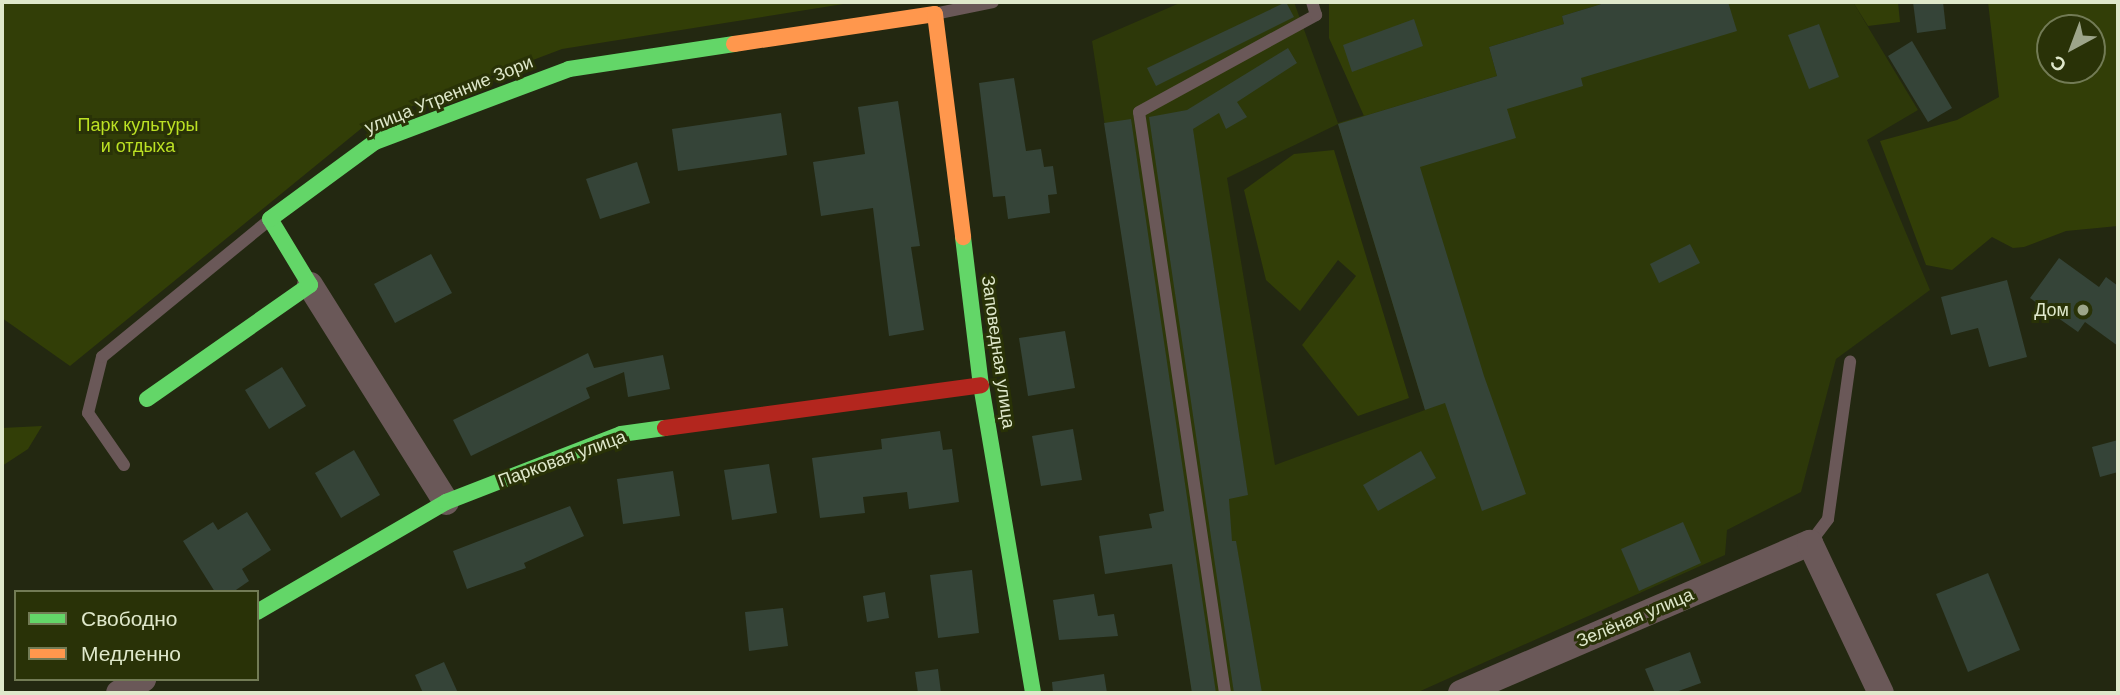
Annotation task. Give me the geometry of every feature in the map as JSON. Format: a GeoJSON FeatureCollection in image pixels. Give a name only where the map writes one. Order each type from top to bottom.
{"type":"FeatureCollection","features":[{"type":"Feature","properties":{"kind":"street","name":"улица Утренние Зори"},"geometry":{"type":"LineString","coordinates":[[270,219],[375,142],[569,69],[935,14]]}},
{"type":"Feature","properties":{"kind":"street","name":"Заповедная улица"},"geometry":{"type":"LineString","coordinates":[[935,14],[981,385],[1033,693]]}},
{"type":"Feature","properties":{"kind":"street"},"geometry":{"type":"LineString","coordinates":[[270,219],[446,502]]}},
{"type":"Feature","properties":{"kind":"street"},"geometry":{"type":"LineString","coordinates":[[147,398],[310,285]]}},
{"type":"Feature","properties":{"kind":"street","name":"Парковая улица"},"geometry":{"type":"LineString","coordinates":[[259,611],[446,502],[621,435],[981,385]]}},
{"type":"Feature","properties":{"kind":"street"},"geometry":{"type":"LineString","coordinates":[[1810,543],[1881,693]]}},
{"type":"Feature","properties":{"kind":"street","name":"Зелёная улица"},"geometry":{"type":"LineString","coordinates":[[1461,693],[1810,543]]}},
{"type":"Feature","properties":{"kind":"street"},"geometry":{"type":"LineString","coordinates":[[119,693],[140,681]]}},
{"type":"Feature","properties":{"kind":"lane"},"geometry":{"type":"LineString","coordinates":[[935,14],[950,2]]}},
{"type":"Feature","properties":{"kind":"lane"},"geometry":{"type":"LineString","coordinates":[[935,14],[993,2]]}},
{"type":"Feature","properties":{"kind":"lane"},"geometry":{"type":"LineString","coordinates":[[1225,693],[1139,112],[1316,15],[1312,2]]}},
{"type":"Feature","properties":{"kind":"lane"},"geometry":{"type":"LineString","coordinates":[[124,465],[88,413],[102,357],[270,219]]}},
{"type":"Feature","properties":{"kind":"lane"},"geometry":{"type":"LineString","coordinates":[[1810,543],[1828,519],[1850,362]]}},
{"type":"Feature","properties":{"kind":"shaded area"},"geometry":{"type":"Polygon","coordinates":[[[1182,2],[1294,2],[1338,123],[1497,76],[1489,47],[1564,24],[1562,16],[1608,2],[1853,2],[1918,110],[1867,140],[1930,290],[1836,359],[1801,492],[1727,530],[1725,555],[1416,693],[1192,693],[1092,41],[1182,2]],[[1338,124],[1227,178],[1275,465],[1425,410],[1338,124]]]}},
{"type":"Feature","properties":{"kind":"green space","name":"Парк культуры и отдыха"},"geometry":{"type":"Polygon","coordinates":[[[2,2],[856,2],[562,49],[368,123],[70,366],[2,318],[2,2]]]}},
{"type":"Feature","properties":{"kind":"green space"},"geometry":{"type":"Polygon","coordinates":[[[1329,2],[1608,2],[1562,16],[1564,24],[1489,47],[1497,76],[1364,116],[1329,38],[1329,2]]]}},
{"type":"Feature","properties":{"kind":"green space"},"geometry":{"type":"Polygon","coordinates":[[[1853,2],[1898,2],[1900,22],[1868,26],[1853,2]]]}},
{"type":"Feature","properties":{"kind":"green space"},"geometry":{"type":"Polygon","coordinates":[[[1988,2],[2118,2],[2118,226],[2066,231],[2024,247],[2013,248],[1992,237],[1952,270],[1926,265],[1880,141],[1957,120],[1999,97],[1988,2]]]}},
{"type":"Feature","properties":{"kind":"green space"},"geometry":{"type":"Polygon","coordinates":[[[1334,150],[1409,398],[1358,416],[1302,345],[1356,276],[1338,260],[1300,311],[1266,280],[1244,190],[1294,154],[1334,150]]]}},
{"type":"Feature","properties":{"kind":"green space"},"geometry":{"type":"Polygon","coordinates":[[[42,426],[28,449],[2,466],[2,428],[42,426]]]}},
{"type":"Feature","properties":{"kind":"building"},"geometry":{"type":"Polygon","coordinates":[[[1286,2],[1294,17],[1156,86],[1147,68],[1286,2]]]}},
{"type":"Feature","properties":{"kind":"building"},"geometry":{"type":"Polygon","coordinates":[[[1608,2],[1728,2],[1737,31],[1581,78],[1583,86],[1507,109],[1516,138],[1420,167],[1484,376],[1526,494],[1482,511],[1445,403],[1425,410],[1338,124],[1497,76],[1489,47],[1564,24],[1562,16],[1608,2]]]}},
{"type":"Feature","properties":{"kind":"building"},"geometry":{"type":"Polygon","coordinates":[[[1913,2],[1943,2],[1946,29],[1917,33],[1913,2]]]}},
{"type":"Feature","properties":{"kind":"building"},"geometry":{"type":"Polygon","coordinates":[[[1414,19],[1423,46],[1352,72],[1343,45],[1414,19]]]}},
{"type":"Feature","properties":{"kind":"building"},"geometry":{"type":"Polygon","coordinates":[[[1819,24],[1839,77],[1809,89],[1788,35],[1819,24]]]}},
{"type":"Feature","properties":{"kind":"building"},"geometry":{"type":"Polygon","coordinates":[[[1912,41],[1952,108],[1928,122],[1888,56],[1912,41]]]}},
{"type":"Feature","properties":{"kind":"building"},"geometry":{"type":"Polygon","coordinates":[[[1288,48],[1297,63],[1237,102],[1247,117],[1226,129],[1219,113],[1193,129],[1248,495],[1229,499],[1232,541],[1236,541],[1262,693],[1234,693],[1149,117],[1187,110],[1288,48]]]}},
{"type":"Feature","properties":{"kind":"building"},"geometry":{"type":"Polygon","coordinates":[[[1014,78],[1026,151],[1041,149],[1044,167],[1053,166],[1057,194],[1048,195],[1050,213],[1008,219],[1005,196],[993,197],[979,83],[1014,78]]]}},
{"type":"Feature","properties":{"kind":"building"},"geometry":{"type":"Polygon","coordinates":[[[898,101],[920,246],[911,247],[924,330],[889,336],[873,208],[821,216],[813,162],[865,154],[858,107],[898,101]]]}},
{"type":"Feature","properties":{"kind":"building"},"geometry":{"type":"Polygon","coordinates":[[[781,113],[787,155],[678,171],[672,129],[781,113]]]}},
{"type":"Feature","properties":{"kind":"building"},"geometry":{"type":"Polygon","coordinates":[[[1131,119],[1216,693],[1192,693],[1172,564],[1105,574],[1099,536],[1152,528],[1149,514],[1164,511],[1104,123],[1131,119]]]}},
{"type":"Feature","properties":{"kind":"building"},"geometry":{"type":"Polygon","coordinates":[[[637,162],[650,203],[600,219],[586,179],[637,162]]]}},
{"type":"Feature","properties":{"kind":"building"},"geometry":{"type":"Polygon","coordinates":[[[1690,244],[1700,263],[1659,283],[1650,264],[1690,244]]]}},
{"type":"Feature","properties":{"kind":"building"},"geometry":{"type":"Polygon","coordinates":[[[431,254],[452,293],[395,323],[374,284],[431,254]]]}},
{"type":"Feature","properties":{"kind":"building","name":"Дом"},"geometry":{"type":"Polygon","coordinates":[[[2059,258],[2099,287],[2106,277],[2118,286],[2118,346],[2085,322],[2078,332],[2030,298],[2059,258]]]}},
{"type":"Feature","properties":{"kind":"building"},"geometry":{"type":"Polygon","coordinates":[[[2007,280],[2027,357],[1989,367],[1978,328],[1951,335],[1941,297],[2007,280]]]}},
{"type":"Feature","properties":{"kind":"building"},"geometry":{"type":"Polygon","coordinates":[[[1065,331],[1075,388],[1028,396],[1019,338],[1065,331]]]}},
{"type":"Feature","properties":{"kind":"building"},"geometry":{"type":"Polygon","coordinates":[[[588,353],[594,368],[663,355],[670,389],[628,397],[624,372],[586,388],[590,398],[471,456],[453,420],[588,353]]]}},
{"type":"Feature","properties":{"kind":"building"},"geometry":{"type":"Polygon","coordinates":[[[282,367],[306,406],[269,429],[245,390],[282,367]]]}},
{"type":"Feature","properties":{"kind":"building"},"geometry":{"type":"Polygon","coordinates":[[[1073,429],[1082,480],[1041,486],[1032,436],[1073,429]]]}},
{"type":"Feature","properties":{"kind":"building"},"geometry":{"type":"Polygon","coordinates":[[[940,431],[943,450],[952,449],[959,502],[909,509],[907,492],[863,497],[865,513],[820,518],[812,458],[882,449],[881,439],[940,431]]]}},
{"type":"Feature","properties":{"kind":"building"},"geometry":{"type":"Polygon","coordinates":[[[2118,440],[2118,472],[2100,477],[2092,447],[2118,440]]]}},
{"type":"Feature","properties":{"kind":"building"},"geometry":{"type":"Polygon","coordinates":[[[354,450],[380,495],[341,518],[315,473],[354,450]]]}},
{"type":"Feature","properties":{"kind":"building"},"geometry":{"type":"Polygon","coordinates":[[[1421,451],[1436,478],[1378,511],[1363,485],[1421,451]]]}},
{"type":"Feature","properties":{"kind":"building"},"geometry":{"type":"Polygon","coordinates":[[[769,464],[777,513],[732,520],[724,470],[769,464]]]}},
{"type":"Feature","properties":{"kind":"building"},"geometry":{"type":"Polygon","coordinates":[[[673,471],[680,516],[623,524],[617,479],[673,471]]]}},
{"type":"Feature","properties":{"kind":"building"},"geometry":{"type":"Polygon","coordinates":[[[570,506],[584,536],[524,563],[526,568],[467,589],[453,551],[570,506]]]}},
{"type":"Feature","properties":{"kind":"building"},"geometry":{"type":"Polygon","coordinates":[[[247,512],[271,550],[242,569],[249,581],[236,590],[214,590],[183,541],[213,522],[218,530],[247,512]]]}},
{"type":"Feature","properties":{"kind":"building"},"geometry":{"type":"Polygon","coordinates":[[[1683,522],[1701,563],[1639,591],[1621,549],[1683,522]]]}},
{"type":"Feature","properties":{"kind":"building"},"geometry":{"type":"Polygon","coordinates":[[[972,570],[979,633],[938,638],[930,575],[972,570]]]}},
{"type":"Feature","properties":{"kind":"building"},"geometry":{"type":"Polygon","coordinates":[[[1988,573],[2020,650],[1968,672],[1936,594],[1988,573]]]}},
{"type":"Feature","properties":{"kind":"building"},"geometry":{"type":"Polygon","coordinates":[[[885,592],[889,618],[867,622],[863,596],[885,592]]]}},
{"type":"Feature","properties":{"kind":"building"},"geometry":{"type":"Polygon","coordinates":[[[1094,594],[1098,616],[1114,614],[1118,636],[1059,640],[1053,600],[1094,594]]]}},
{"type":"Feature","properties":{"kind":"building"},"geometry":{"type":"Polygon","coordinates":[[[783,608],[788,646],[749,651],[745,612],[783,608]]]}},
{"type":"Feature","properties":{"kind":"building"},"geometry":{"type":"Polygon","coordinates":[[[1690,652],[1701,683],[1673,693],[1655,693],[1645,669],[1690,652]]]}},
{"type":"Feature","properties":{"kind":"building"},"geometry":{"type":"Polygon","coordinates":[[[444,662],[458,693],[423,693],[415,675],[444,662]]]}},
{"type":"Feature","properties":{"kind":"building"},"geometry":{"type":"Polygon","coordinates":[[[938,669],[941,693],[918,693],[915,672],[938,669]]]}},
{"type":"Feature","properties":{"kind":"building"},"geometry":{"type":"Polygon","coordinates":[[[1104,674],[1107,693],[1053,693],[1052,682],[1104,674]]]}},
{"type":"Feature","properties":{"kind":"traffic: fast"},"geometry":{"type":"LineString","coordinates":[[147,399],[310,285],[270,219],[375,142],[569,69],[734,44]]}},
{"type":"Feature","properties":{"kind":"traffic: fast"},"geometry":{"type":"LineString","coordinates":[[963,237],[981,385],[1033,693]]}},
{"type":"Feature","properties":{"kind":"traffic: fast"},"geometry":{"type":"LineString","coordinates":[[259,611],[446,502],[621,434],[665,428]]}},
{"type":"Feature","properties":{"kind":"traffic: slow"},"geometry":{"type":"LineString","coordinates":[[734,44],[935,14],[963,237]]}},
{"type":"Feature","properties":{"kind":"traffic: jam"},"geometry":{"type":"LineString","coordinates":[[665,428],[981,385]]}},
{"type":"Feature","properties":{"kind":"place","name":"Дом"},"geometry":{"type":"Point","coordinates":[2083,310]}}]}
